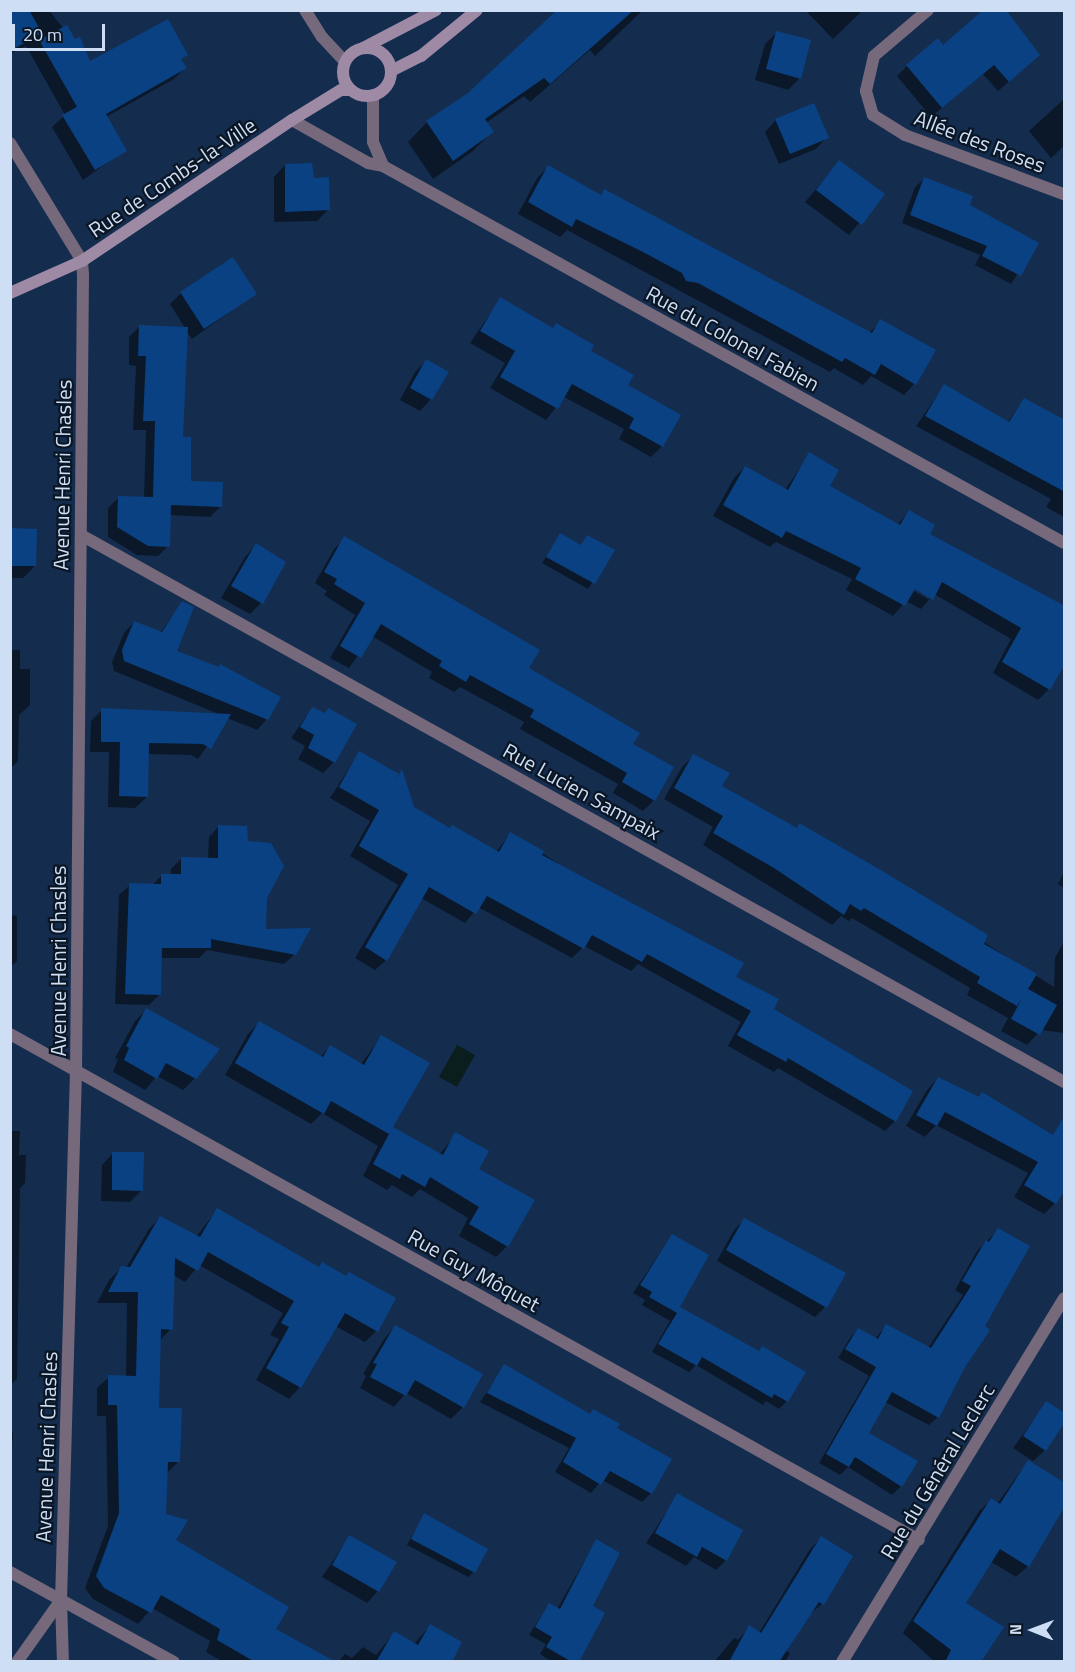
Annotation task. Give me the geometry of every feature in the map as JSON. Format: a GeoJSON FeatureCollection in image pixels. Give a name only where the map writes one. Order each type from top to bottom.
{"type":"FeatureCollection","features":[{"type":"Feature","properties":{"kind":"main road"},"geometry":{"type":"LineString","coordinates":[[363,48],[385,56],[391,71],[386,86],[373,95],[351,90],[344,77],[345,62],[363,48],[436,10]]}},
{"type":"Feature","properties":{"kind":"main road"},"geometry":{"type":"LineString","coordinates":[[391,71],[421,57],[477,10]]}},
{"type":"Feature","properties":{"kind":"main road","name":"Rue de Combs-la-Ville"},"geometry":{"type":"LineString","coordinates":[[10,293],[82,261],[292,120],[341,90],[351,90]]}},
{"type":"Feature","properties":{"kind":"street"},"geometry":{"type":"LineString","coordinates":[[305,10],[322,37],[345,62]]}},
{"type":"Feature","properties":{"kind":"street","name":"Allée des Roses"},"geometry":{"type":"LineString","coordinates":[[928,10],[874,56],[866,91],[873,115],[905,135],[1065,194]]}},
{"type":"Feature","properties":{"kind":"street"},"geometry":{"type":"LineString","coordinates":[[373,95],[373,142],[383,166]]}},
{"type":"Feature","properties":{"kind":"street","name":"Rue du Colonel Fabien"},"geometry":{"type":"LineString","coordinates":[[292,120],[368,163],[383,166],[1065,543]]}},
{"type":"Feature","properties":{"kind":"street"},"geometry":{"type":"LineString","coordinates":[[10,143],[82,261]]}},
{"type":"Feature","properties":{"kind":"street","name":"Avenue Henri Chasles"},"geometry":{"type":"LineString","coordinates":[[63,1662],[61,1600],[76,1071],[82,261]]}},
{"type":"Feature","properties":{"kind":"street","name":"Rue Lucien Sampaix"},"geometry":{"type":"LineString","coordinates":[[81,535],[1065,1082]]}},
{"type":"Feature","properties":{"kind":"street","name":"Rue Guy Môquet"},"geometry":{"type":"LineString","coordinates":[[10,1034],[919,1540]]}},
{"type":"Feature","properties":{"kind":"street","name":"Rue du Général Leclerc"},"geometry":{"type":"LineString","coordinates":[[842,1662],[1065,1299]]}},
{"type":"Feature","properties":{"kind":"street"},"geometry":{"type":"LineString","coordinates":[[10,1572],[174,1662]]}},
{"type":"Feature","properties":{"kind":"street"},"geometry":{"type":"LineString","coordinates":[[17,1662],[61,1600]]}},
{"type":"Feature","properties":{"kind":"shaded area"},"geometry":{"type":"Polygon","coordinates":[[[457,1045],[475,1055],[457,1087],[439,1077],[457,1045]]]}},
{"type":"Feature","properties":{"kind":"building"},"geometry":{"type":"Polygon","coordinates":[[[10,10],[29,10],[42,33],[10,51],[10,10]]]}},
{"type":"Feature","properties":{"kind":"building"},"geometry":{"type":"Polygon","coordinates":[[[557,10],[634,10],[550,84],[544,78],[485,119],[494,132],[453,161],[426,121],[468,93],[557,10]]]}},
{"type":"Feature","properties":{"kind":"building"},"geometry":{"type":"Polygon","coordinates":[[[983,10],[1006,10],[1040,55],[1009,82],[994,65],[942,108],[906,65],[938,38],[943,45],[983,10]]]}},
{"type":"Feature","properties":{"kind":"building"},"geometry":{"type":"Polygon","coordinates":[[[168,19],[188,55],[181,59],[187,68],[106,114],[127,151],[95,170],[62,115],[77,107],[39,40],[67,25],[75,39],[80,37],[90,61],[168,19]]]}},
{"type":"Feature","properties":{"kind":"building"},"geometry":{"type":"Polygon","coordinates":[[[776,31],[811,40],[801,79],[766,69],[776,31]]]}},
{"type":"Feature","properties":{"kind":"building"},"geometry":{"type":"Polygon","coordinates":[[[814,103],[829,138],[790,154],[775,119],[814,103]]]}},
{"type":"Feature","properties":{"kind":"building"},"geometry":{"type":"Polygon","coordinates":[[[839,160],[885,194],[862,225],[816,190],[839,160]]]}},
{"type":"Feature","properties":{"kind":"building"},"geometry":{"type":"Polygon","coordinates":[[[312,163],[314,178],[329,177],[330,210],[285,212],[285,164],[312,163]]]}},
{"type":"Feature","properties":{"kind":"building"},"geometry":{"type":"Polygon","coordinates":[[[548,165],[601,195],[604,189],[872,333],[880,319],[936,350],[916,385],[881,364],[875,375],[845,358],[842,362],[698,283],[686,281],[682,273],[643,252],[576,219],[572,227],[528,202],[548,165]]]}},
{"type":"Feature","properties":{"kind":"building"},"geometry":{"type":"Polygon","coordinates":[[[924,177],[973,196],[970,205],[1039,243],[1021,276],[982,256],[987,246],[910,215],[924,177]]]}},
{"type":"Feature","properties":{"kind":"building"},"geometry":{"type":"Polygon","coordinates":[[[233,257],[257,294],[204,329],[180,292],[233,257]]]}},
{"type":"Feature","properties":{"kind":"building"},"geometry":{"type":"Polygon","coordinates":[[[500,297],[553,328],[556,323],[594,345],[591,351],[634,375],[628,385],[681,415],[663,447],[629,428],[634,418],[572,384],[558,409],[500,377],[515,351],[480,331],[500,297]]]}},
{"type":"Feature","properties":{"kind":"building"},"geometry":{"type":"Polygon","coordinates":[[[139,325],[188,327],[183,437],[191,437],[191,481],[223,482],[222,507],[171,505],[170,547],[148,546],[117,527],[118,496],[153,497],[155,421],[143,421],[146,356],[138,356],[139,325]]]}},
{"type":"Feature","properties":{"kind":"building"},"geometry":{"type":"Polygon","coordinates":[[[426,359],[449,372],[432,400],[410,388],[426,359]]]}},
{"type":"Feature","properties":{"kind":"building"},"geometry":{"type":"Polygon","coordinates":[[[944,384],[1009,422],[1024,398],[1065,420],[1065,492],[925,416],[944,384]]]}},
{"type":"Feature","properties":{"kind":"building"},"geometry":{"type":"Polygon","coordinates":[[[809,452],[839,470],[830,486],[900,525],[909,510],[935,525],[930,534],[1065,606],[1065,664],[1050,690],[1002,662],[1021,628],[942,582],[933,600],[915,589],[905,606],[855,579],[861,568],[786,531],[782,538],[723,505],[745,466],[788,490],[809,452]]]}},
{"type":"Feature","properties":{"kind":"building"},"geometry":{"type":"Polygon","coordinates":[[[10,528],[37,529],[36,566],[10,566],[10,528]]]}},
{"type":"Feature","properties":{"kind":"building"},"geometry":{"type":"Polygon","coordinates":[[[560,533],[581,545],[587,535],[615,550],[595,584],[546,557],[560,533]]]}},
{"type":"Feature","properties":{"kind":"building"},"geometry":{"type":"Polygon","coordinates":[[[344,536],[540,650],[529,668],[640,733],[633,744],[674,767],[655,801],[622,782],[627,773],[530,717],[534,710],[470,675],[466,682],[439,666],[442,661],[381,624],[361,658],[340,646],[365,603],[334,584],[337,579],[324,572],[344,536]]]}},
{"type":"Feature","properties":{"kind":"building"},"geometry":{"type":"Polygon","coordinates":[[[256,543],[286,562],[263,604],[231,586],[256,543]]]}},
{"type":"Feature","properties":{"kind":"building"},"geometry":{"type":"Polygon","coordinates":[[[182,601],[194,607],[177,651],[219,667],[220,664],[281,697],[268,720],[124,661],[122,650],[134,621],[162,632],[182,601]]]}},
{"type":"Feature","properties":{"kind":"building"},"geometry":{"type":"Polygon","coordinates":[[[312,707],[325,713],[328,708],[357,724],[335,763],[308,748],[314,735],[300,727],[312,707]]]}},
{"type":"Feature","properties":{"kind":"building"},"geometry":{"type":"Polygon","coordinates":[[[101,708],[231,714],[211,749],[203,744],[149,743],[148,797],[119,796],[120,742],[101,742],[101,708]]]}},
{"type":"Feature","properties":{"kind":"building"},"geometry":{"type":"Polygon","coordinates":[[[359,751],[399,774],[395,782],[402,769],[414,807],[450,828],[452,825],[499,852],[510,832],[544,851],[542,855],[744,963],[736,977],[779,999],[774,1009],[913,1091],[896,1122],[788,1058],[786,1062],[737,1035],[751,1011],[647,954],[642,962],[592,935],[584,949],[487,896],[476,914],[429,887],[387,961],[365,947],[408,874],[359,846],[379,810],[339,787],[359,751]]]}},
{"type":"Feature","properties":{"kind":"building"},"geometry":{"type":"Polygon","coordinates":[[[693,754],[730,773],[722,786],[797,828],[799,823],[884,872],[988,935],[984,944],[1037,974],[1028,989],[1057,1005],[1040,1035],[1011,1019],[1022,998],[1017,1006],[977,983],[980,977],[864,908],[861,911],[850,904],[844,915],[774,868],[713,833],[723,816],[674,788],[693,754]]]}},
{"type":"Feature","properties":{"kind":"building"},"geometry":{"type":"Polygon","coordinates":[[[218,825],[247,826],[248,841],[271,843],[284,866],[267,898],[266,929],[311,928],[296,955],[211,939],[211,948],[162,948],[161,995],[125,994],[129,883],[161,884],[161,874],[181,874],[181,857],[218,858],[218,825]]]}},
{"type":"Feature","properties":{"kind":"building"},"geometry":{"type":"Polygon","coordinates":[[[146,1008],[220,1049],[196,1079],[166,1063],[157,1079],[124,1060],[129,1048],[126,1046],[146,1008]]]}},
{"type":"Feature","properties":{"kind":"building"},"geometry":{"type":"Polygon","coordinates":[[[259,1021],[323,1057],[330,1045],[364,1065],[381,1035],[430,1063],[393,1127],[443,1155],[455,1132],[489,1151],[479,1169],[535,1200],[508,1247],[469,1224],[479,1207],[430,1177],[425,1187],[402,1174],[400,1179],[373,1164],[389,1134],[331,1101],[324,1114],[235,1063],[259,1021]]]}},
{"type":"Feature","properties":{"kind":"building"},"geometry":{"type":"Polygon","coordinates":[[[938,1077],[979,1097],[982,1092],[1053,1135],[1065,1115],[1065,1190],[1056,1204],[1024,1185],[1038,1162],[945,1112],[937,1126],[916,1115],[938,1077]]]}},
{"type":"Feature","properties":{"kind":"building"},"geometry":{"type":"Polygon","coordinates":[[[112,1152],[144,1152],[143,1191],[112,1190],[112,1152]]]}},
{"type":"Feature","properties":{"kind":"building"},"geometry":{"type":"Polygon","coordinates":[[[217,1208],[319,1267],[322,1262],[346,1276],[349,1272],[396,1298],[378,1332],[345,1313],[301,1388],[266,1368],[289,1327],[281,1323],[294,1301],[208,1252],[198,1271],[175,1258],[173,1330],[161,1329],[159,1408],[182,1408],[180,1462],[168,1462],[166,1514],[188,1520],[176,1540],[289,1607],[276,1629],[336,1662],[255,1662],[217,1640],[220,1629],[161,1595],[151,1613],[104,1588],[96,1576],[119,1513],[117,1405],[108,1405],[108,1375],[136,1376],[138,1292],[108,1292],[121,1266],[130,1267],[160,1216],[200,1237],[217,1208]]]}},
{"type":"Feature","properties":{"kind":"building"},"geometry":{"type":"Polygon","coordinates":[[[744,1218],[846,1273],[827,1308],[726,1250],[744,1218]]]}},
{"type":"Feature","properties":{"kind":"building"},"geometry":{"type":"Polygon","coordinates":[[[998,1228],[1030,1246],[985,1326],[990,1330],[965,1367],[939,1418],[892,1392],[869,1433],[918,1461],[902,1487],[855,1457],[849,1467],[826,1454],[876,1367],[845,1349],[858,1328],[878,1339],[886,1324],[931,1348],[971,1286],[962,1281],[986,1240],[989,1242],[998,1228]]]}},
{"type":"Feature","properties":{"kind":"building"},"geometry":{"type":"Polygon","coordinates":[[[672,1234],[709,1255],[680,1307],[759,1351],[762,1346],[806,1372],[788,1402],[774,1394],[772,1398],[702,1357],[697,1366],[658,1344],[677,1313],[649,1297],[652,1292],[640,1285],[672,1234]]]}},
{"type":"Feature","properties":{"kind":"building"},"geometry":{"type":"Polygon","coordinates":[[[395,1325],[483,1374],[464,1408],[415,1380],[406,1396],[370,1377],[377,1364],[373,1363],[395,1325]]]}},
{"type":"Feature","properties":{"kind":"building"},"geometry":{"type":"Polygon","coordinates":[[[504,1364],[590,1414],[593,1409],[620,1424],[617,1428],[672,1459],[652,1494],[610,1471],[601,1485],[563,1462],[576,1438],[487,1393],[504,1364]]]}},
{"type":"Feature","properties":{"kind":"building"},"geometry":{"type":"Polygon","coordinates":[[[1046,1401],[1065,1413],[1065,1422],[1046,1451],[1023,1436],[1046,1401]]]}},
{"type":"Feature","properties":{"kind":"building"},"geometry":{"type":"Polygon","coordinates":[[[1028,1460],[1065,1483],[1065,1506],[1029,1567],[1000,1549],[966,1603],[1004,1627],[981,1662],[945,1662],[951,1650],[913,1621],[991,1498],[1000,1504],[1028,1460]]]}},
{"type":"Feature","properties":{"kind":"building"},"geometry":{"type":"Polygon","coordinates":[[[677,1493],[743,1530],[727,1561],[702,1547],[697,1557],[655,1533],[677,1493]]]}},
{"type":"Feature","properties":{"kind":"building"},"geometry":{"type":"Polygon","coordinates":[[[424,1513],[488,1549],[475,1573],[411,1539],[424,1513]]]}},
{"type":"Feature","properties":{"kind":"building"},"geometry":{"type":"Polygon","coordinates":[[[349,1535],[397,1562],[379,1592],[332,1565],[349,1535]]]}},
{"type":"Feature","properties":{"kind":"building"},"geometry":{"type":"Polygon","coordinates":[[[821,1536],[853,1556],[824,1605],[819,1602],[779,1662],[729,1662],[749,1625],[761,1633],[821,1536]]]}},
{"type":"Feature","properties":{"kind":"building"},"geometry":{"type":"Polygon","coordinates":[[[596,1539],[620,1553],[593,1606],[605,1613],[579,1662],[572,1662],[546,1647],[552,1637],[535,1627],[549,1603],[560,1609],[596,1539]]]}},
{"type":"Feature","properties":{"kind":"building"},"geometry":{"type":"Polygon","coordinates":[[[430,1624],[462,1642],[452,1662],[376,1662],[394,1631],[418,1645],[430,1624]]]}}]}
